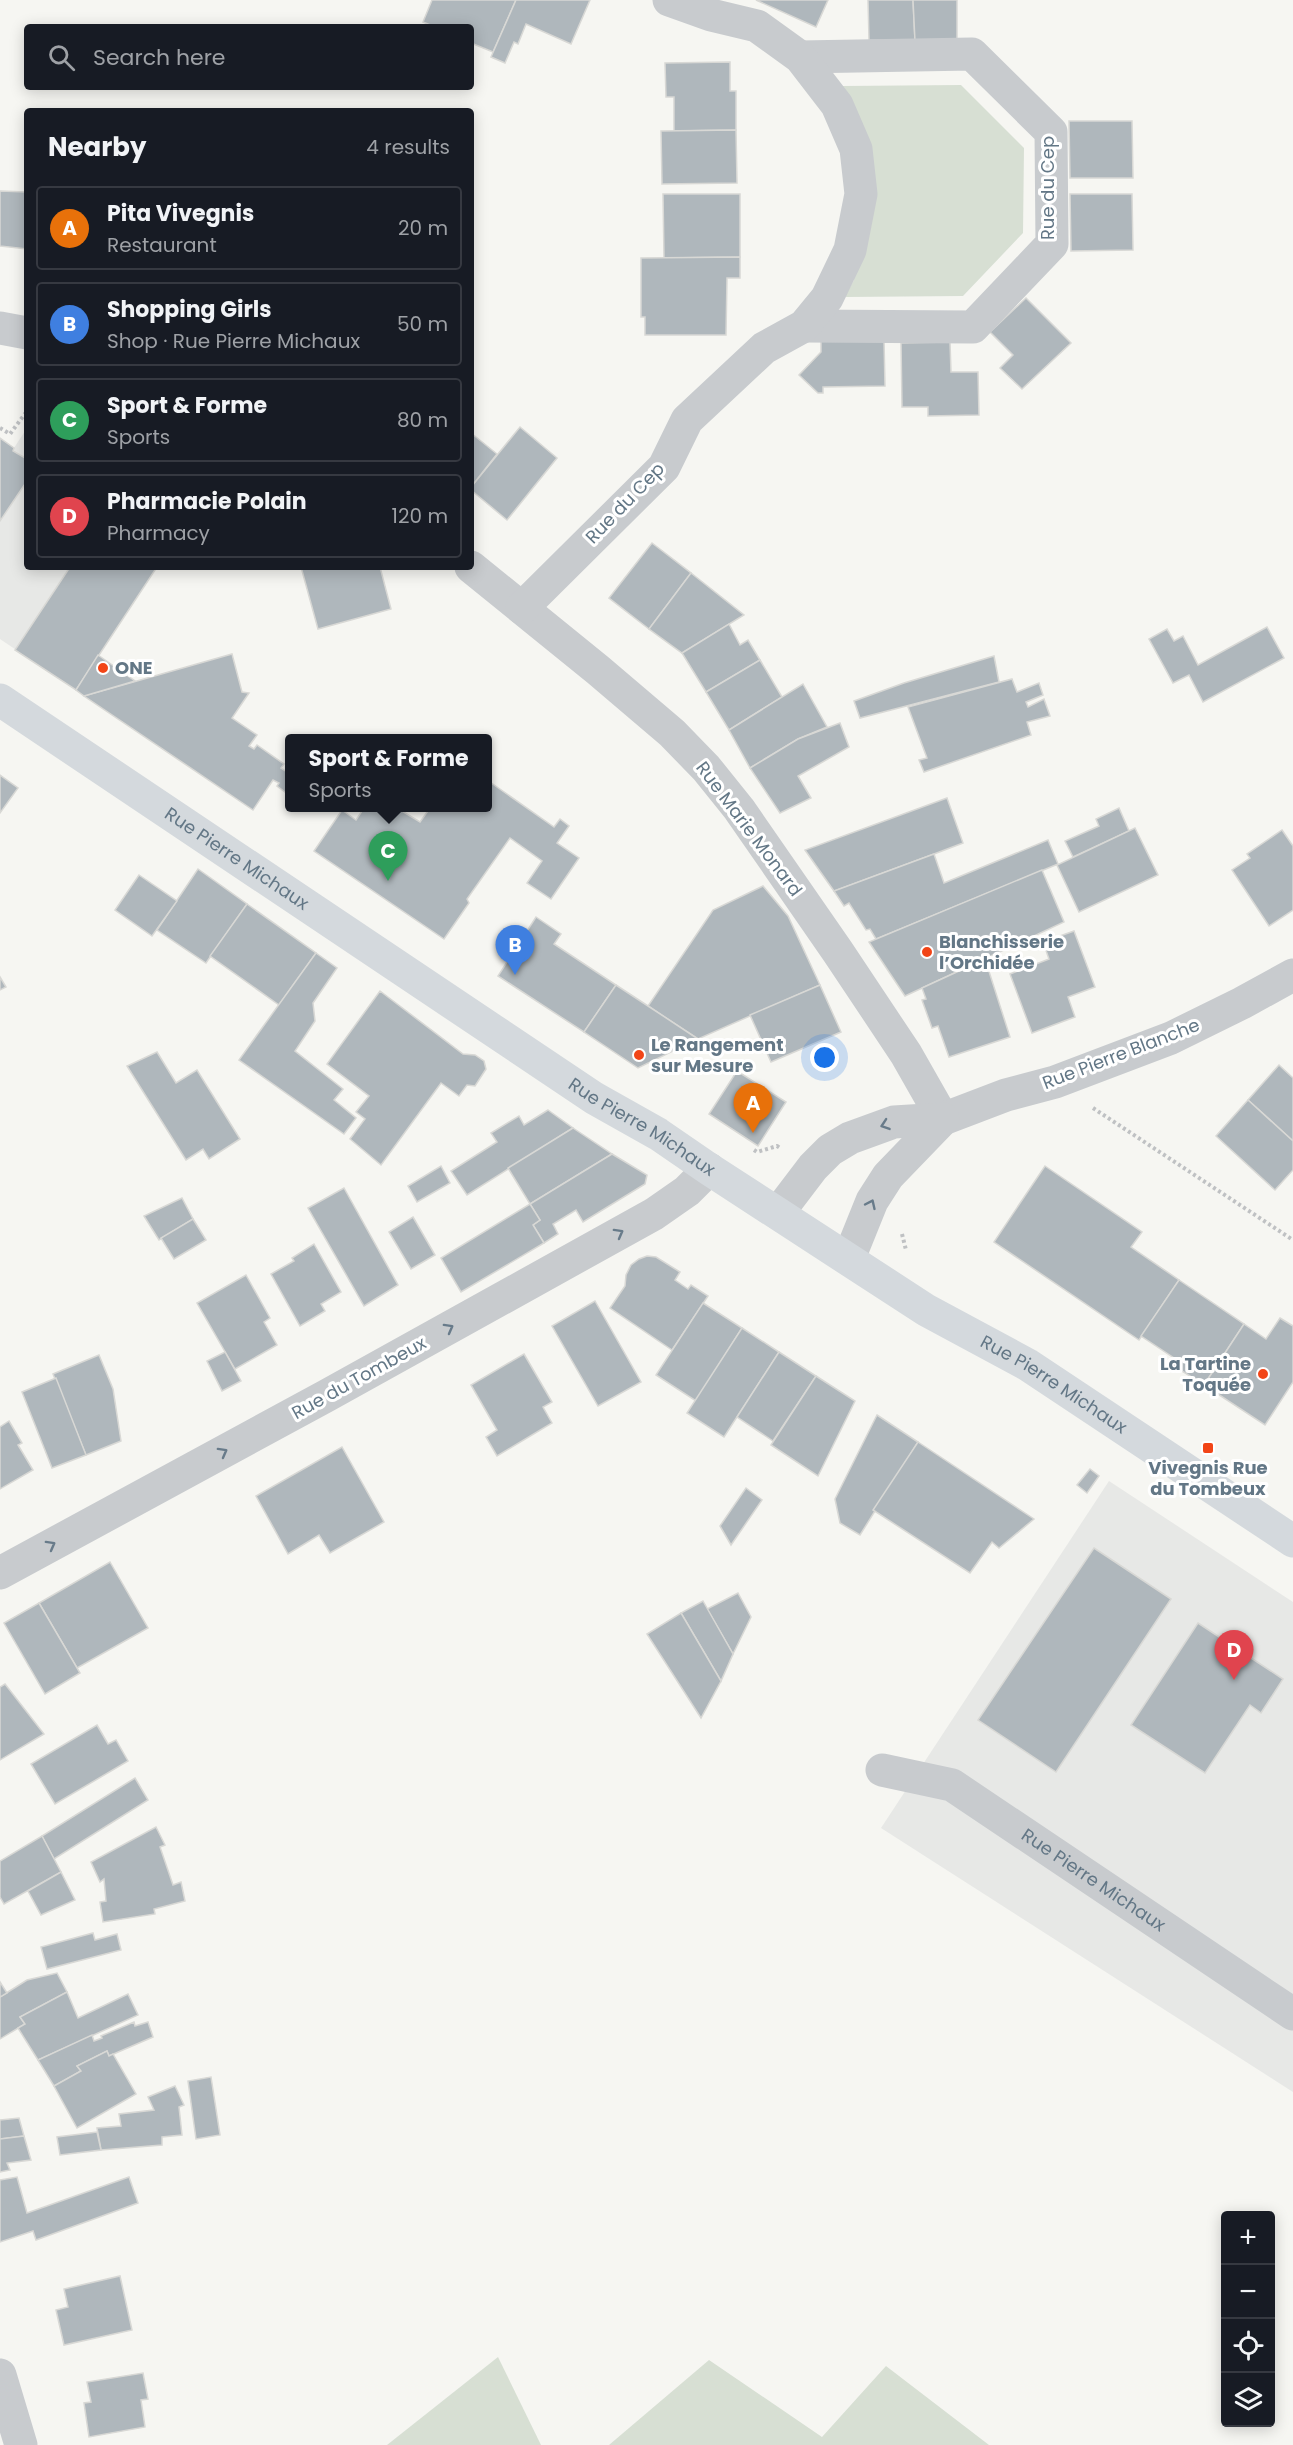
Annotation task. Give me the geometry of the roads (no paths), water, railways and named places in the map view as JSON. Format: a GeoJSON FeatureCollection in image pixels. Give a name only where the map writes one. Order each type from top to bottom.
{"type":"FeatureCollection","features":[{"type":"Feature","properties":{"kind":"main road","name":"Rue Pierre Michaux"},"geometry":{"type":"LineString","coordinates":[[0,700],[594,1098],[658,1134],[926,1310],[1028,1365],[1293,1541]]}},
{"type":"Feature","properties":{"kind":"street","name":"Rue du Cep"},"geometry":{"type":"LineString","coordinates":[[522,608],[664,467],[687,420],[764,348],[804,326],[827,298],[850,250],[861,194],[856,149],[837,105],[800,57],[758,26],[711,15],[669,0]]}},
{"type":"Feature","properties":{"kind":"street","name":"Rue du Cep"},"geometry":{"type":"LineString","coordinates":[[800,57],[972,54],[1051,132],[1052,143],[1052,244],[973,327],[804,326]]}},
{"type":"Feature","properties":{"kind":"street"},"geometry":{"type":"LineString","coordinates":[[0,328],[24,332]]}},
{"type":"Feature","properties":{"kind":"street","name":"Rue Marie Monard"},"geometry":{"type":"LineString","coordinates":[[474,569],[664,726],[706,768],[739,809],[838,952],[906,1054],[943,1119]]}},
{"type":"Feature","properties":{"kind":"street","name":"Rue Pierre Blanche"},"geometry":{"type":"LineString","coordinates":[[778,1213],[813,1167],[830,1150],[849,1138],[894,1122],[943,1119],[1006,1095],[1055,1082],[1171,1038],[1293,975]]}},
{"type":"Feature","properties":{"kind":"street","name":"Rue Pierre Blanche"},"geometry":{"type":"LineString","coordinates":[[849,1258],[872,1201],[888,1176],[943,1119]]}},
{"type":"Feature","properties":{"kind":"street","name":"Rue du Tombeux"},"geometry":{"type":"LineString","coordinates":[[0,1573],[654,1214],[687,1191],[709,1169]]}},
{"type":"Feature","properties":{"kind":"street","name":"Rue Pierre Michaux"},"geometry":{"type":"LineString","coordinates":[[882,1770],[952,1785],[1293,2014]]}},
{"type":"Feature","properties":{"kind":"street"},"geometry":{"type":"LineString","coordinates":[[0,2375],[21,2445]]}},
{"type":"Feature","properties":{"kind":"place","name":"ONE"},"geometry":{"type":"Point","coordinates":[103,668]}},
{"type":"Feature","properties":{"kind":"place","name":"Sport & Forme"},"geometry":{"type":"Point","coordinates":[388,881]}},
{"type":"Feature","properties":{"kind":"place","name":"Blanchisserie l’Orchidée"},"geometry":{"type":"Point","coordinates":[927,952]}},
{"type":"Feature","properties":{"kind":"place","name":"Shopping Girls"},"geometry":{"type":"Point","coordinates":[515,975]}},
{"type":"Feature","properties":{"kind":"place","name":"Le Rangement sur Mesure"},"geometry":{"type":"Point","coordinates":[639,1055]}},
{"type":"Feature","properties":{"kind":"place","name":"Pita Vivegnis"},"geometry":{"type":"Point","coordinates":[753,1133]}},
{"type":"Feature","properties":{"kind":"place","name":"La Tartine Toquée"},"geometry":{"type":"Point","coordinates":[1263,1374]}},
{"type":"Feature","properties":{"kind":"place","name":"Vivegnis Rue du Tombeux"},"geometry":{"type":"Point","coordinates":[1208,1448]}},
{"type":"Feature","properties":{"kind":"place","name":"Pharmacie Polain"},"geometry":{"type":"Point","coordinates":[1234,1680]}}]}
